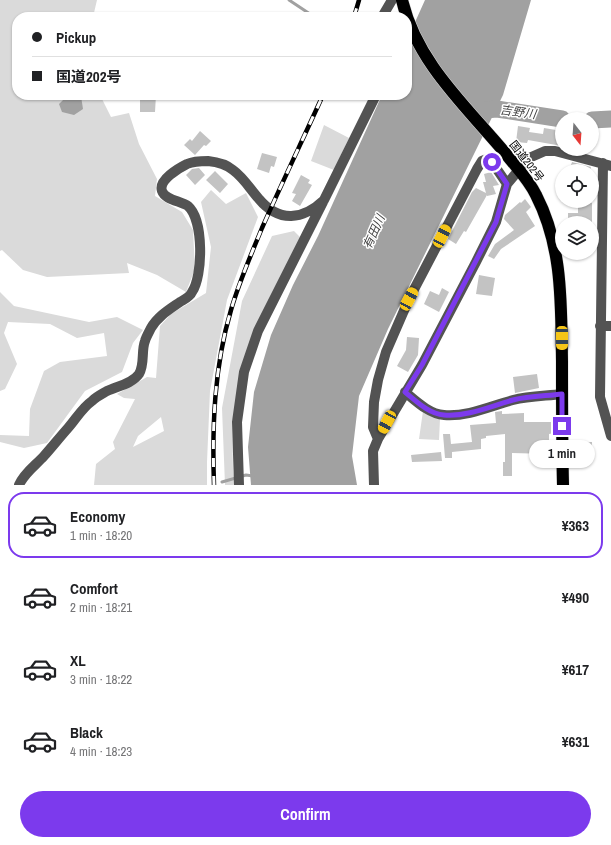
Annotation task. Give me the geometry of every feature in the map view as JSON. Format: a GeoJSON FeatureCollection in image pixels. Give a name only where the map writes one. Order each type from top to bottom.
{"type":"FeatureCollection","features":[{"type":"Feature","properties":{"kind":"highway","name":"国道202号"},"geometry":{"type":"LineString","coordinates":[[402,0],[406,12]]}},
{"type":"Feature","properties":{"kind":"highway","name":"国道202号"},"geometry":{"type":"LineString","coordinates":[[412,27],[419,44],[433,68],[450,92],[518,169],[536,194],[551,232],[559,264],[562,310],[563,485]]}},
{"type":"Feature","properties":{"kind":"street"},"geometry":{"type":"LineString","coordinates":[[385,12],[392,0]]}},
{"type":"Feature","properties":{"kind":"street"},"geometry":{"type":"LineString","coordinates":[[240,485],[238,470],[237,422],[244,372],[258,331],[374,100]]}},
{"type":"Feature","properties":{"kind":"street"},"geometry":{"type":"LineString","coordinates":[[374,485],[373,451],[378,439],[422,365],[496,222],[507,184],[518,169],[529,158],[545,151],[554,151],[607,164],[600,326],[600,397],[611,436]]}},
{"type":"Feature","properties":{"kind":"street"},"geometry":{"type":"LineString","coordinates":[[378,439],[373,427],[374,402],[378,380],[386,352],[409,299],[482,161],[488,159],[492,162],[507,184]]}},
{"type":"Feature","properties":{"kind":"street"},"geometry":{"type":"LineString","coordinates":[[19,485],[21,479],[44,456],[90,402],[107,391],[130,381],[138,374],[142,365],[144,342],[152,326],[166,312],[191,295],[196,286],[199,274],[199,229],[195,215],[188,206],[180,201],[166,196],[162,191],[162,186],[166,179],[188,163],[200,160],[219,162],[232,169],[244,179],[260,200],[276,214],[289,217],[302,214],[318,207],[324,200]]}},
{"type":"Feature","properties":{"kind":"street"},"geometry":{"type":"LineString","coordinates":[[600,326],[611,326]]}},
{"type":"Feature","properties":{"kind":"street"},"geometry":{"type":"LineString","coordinates":[[405,392],[420,404],[443,416],[456,415],[522,398],[562,394]]}},
{"type":"Feature","properties":{"kind":"shaded area"},"geometry":{"type":"Polygon","coordinates":[[[0,0],[97,0],[94,12],[12,12],[12,100],[102,100],[111,117],[129,113],[139,144],[157,179],[155,196],[182,212],[193,230],[195,269],[186,292],[157,275],[127,263],[129,273],[47,277],[23,270],[2,250],[0,251],[0,0]]]}},
{"type":"Feature","properties":{"kind":"shaded area"},"geometry":{"type":"Polygon","coordinates":[[[324,125],[349,138],[334,170],[311,161],[324,125]]]}},
{"type":"Feature","properties":{"kind":"shaded area"},"geometry":{"type":"Polygon","coordinates":[[[211,190],[226,204],[246,193],[258,217],[227,300],[210,391],[207,485],[94,485],[96,464],[115,449],[113,442],[135,399],[124,398],[117,394],[147,377],[156,378],[160,326],[171,314],[206,293],[211,247],[201,202],[211,190]],[[161,417],[138,436],[133,447],[164,431],[161,417]]]}},
{"type":"Feature","properties":{"kind":"shaded area"},"geometry":{"type":"Polygon","coordinates":[[[294,231],[300,237],[256,327],[232,422],[233,471],[235,485],[225,485],[222,408],[242,301],[272,236],[294,231]]]}},
{"type":"Feature","properties":{"kind":"shaded area"},"geometry":{"type":"Polygon","coordinates":[[[0,292],[14,306],[89,322],[117,317],[143,330],[133,343],[122,372],[85,391],[47,443],[24,448],[0,442],[0,435],[29,436],[30,409],[44,371],[60,362],[107,356],[104,333],[77,338],[50,324],[8,322],[4,333],[17,364],[5,389],[0,391],[0,292]]]}},
{"type":"Feature","properties":{"kind":"shaded area"},"geometry":{"type":"Polygon","coordinates":[[[423,411],[440,419],[439,440],[419,439],[423,411]]]}},
{"type":"Feature","properties":{"kind":"water","name":"有田川"},"geometry":{"type":"Polygon","coordinates":[[[425,0],[531,0],[503,95],[388,329],[359,396],[352,456],[357,485],[251,485],[248,447],[254,392],[271,335],[380,100],[412,100],[412,29],[425,0]]]}},
{"type":"Feature","properties":{"kind":"water"},"geometry":{"type":"Polygon","coordinates":[[[63,100],[82,100],[83,109],[74,115],[62,112],[59,104],[63,100]]]}},
{"type":"Feature","properties":{"kind":"building"},"geometry":{"type":"Polygon","coordinates":[[[140,100],[156,100],[155,112],[140,112],[140,100]]]}},
{"type":"Feature","properties":{"kind":"building"},"geometry":{"type":"Polygon","coordinates":[[[518,126],[530,128],[529,132],[543,134],[544,128],[555,130],[555,145],[528,140],[527,143],[516,142],[518,126]]]}},
{"type":"Feature","properties":{"kind":"building"},"geometry":{"type":"Polygon","coordinates":[[[200,131],[211,141],[206,146],[204,145],[195,155],[184,145],[190,139],[192,141],[200,131]]]}},
{"type":"Feature","properties":{"kind":"building"},"geometry":{"type":"Polygon","coordinates":[[[262,153],[277,157],[274,167],[271,166],[269,173],[257,169],[262,153]]]}},
{"type":"Feature","properties":{"kind":"building"},"geometry":{"type":"Polygon","coordinates":[[[199,168],[205,175],[195,185],[186,175],[192,169],[199,168]]]}},
{"type":"Feature","properties":{"kind":"building"},"geometry":{"type":"Polygon","coordinates":[[[215,171],[228,184],[220,193],[206,180],[215,171]]]}},
{"type":"Feature","properties":{"kind":"building"},"geometry":{"type":"Polygon","coordinates":[[[491,172],[499,185],[493,186],[496,194],[487,195],[466,232],[464,231],[456,244],[448,239],[472,192],[476,188],[486,193],[483,182],[486,182],[484,174],[491,172]]]}},
{"type":"Feature","properties":{"kind":"building"},"geometry":{"type":"Polygon","coordinates":[[[301,175],[310,180],[308,183],[312,185],[300,206],[292,201],[296,194],[292,193],[301,175]]]}},
{"type":"Feature","properties":{"kind":"building"},"geometry":{"type":"Polygon","coordinates":[[[525,199],[531,207],[526,212],[535,226],[501,249],[494,259],[488,256],[495,244],[514,230],[504,219],[505,215],[525,199]]]}},
{"type":"Feature","properties":{"kind":"building"},"geometry":{"type":"Polygon","coordinates":[[[578,208],[592,208],[592,216],[568,216],[568,213],[578,213],[578,208]]]}},
{"type":"Feature","properties":{"kind":"building"},"geometry":{"type":"Polygon","coordinates":[[[479,275],[495,278],[492,296],[476,294],[479,275]]]}},
{"type":"Feature","properties":{"kind":"building"},"geometry":{"type":"Polygon","coordinates":[[[442,288],[449,292],[439,312],[424,304],[430,291],[439,295],[442,288]]]}},
{"type":"Feature","properties":{"kind":"building"},"geometry":{"type":"Polygon","coordinates":[[[407,337],[419,338],[418,355],[408,372],[397,366],[406,350],[407,337]]]}},
{"type":"Feature","properties":{"kind":"building"},"geometry":{"type":"Polygon","coordinates":[[[537,374],[539,388],[515,393],[513,377],[537,374]]]}},
{"type":"Feature","properties":{"kind":"building"},"geometry":{"type":"Polygon","coordinates":[[[502,411],[502,414],[524,413],[524,422],[551,422],[551,425],[554,425],[554,433],[549,434],[549,454],[512,453],[512,476],[503,476],[503,462],[505,462],[505,434],[486,436],[486,438],[481,439],[481,449],[452,452],[452,458],[445,458],[443,434],[450,434],[451,444],[472,442],[470,425],[496,423],[495,412],[502,411]]]}},
{"type":"Feature","properties":{"kind":"building"},"geometry":{"type":"Polygon","coordinates":[[[576,442],[592,442],[591,461],[576,460],[576,442]]]}},
{"type":"Feature","properties":{"kind":"building"},"geometry":{"type":"Polygon","coordinates":[[[441,452],[442,461],[412,462],[411,455],[441,452]]]}},
{"type":"Feature","properties":{"kind":"waterway"},"geometry":{"type":"LineString","coordinates":[[289,0],[307,12]]}},
{"type":"Feature","properties":{"kind":"waterway","name":"吉野川"},"geometry":{"type":"LineString","coordinates":[[473,111],[497,109],[555,118]]}},
{"type":"Feature","properties":{"kind":"waterway","name":"吉野川"},"geometry":{"type":"LineString","coordinates":[[599,120],[611,119]]}},
{"type":"Feature","properties":{"kind":"waterway"},"geometry":{"type":"LineString","coordinates":[[222,482],[246,475],[253,476]]}},
{"type":"Feature","properties":{"kind":"railway"},"geometry":{"type":"LineString","coordinates":[[355,12],[359,0]]}},
{"type":"Feature","properties":{"kind":"railway"},"geometry":{"type":"LineString","coordinates":[[214,485],[213,441],[215,397],[221,353],[231,310],[241,279],[262,228],[321,100]]}},
{"type":"Feature","properties":{"kind":"route"},"geometry":{"type":"LineString","coordinates":[[492,162],[507,184],[496,222],[422,365],[405,392],[420,404],[443,416],[456,415],[522,398],[562,394],[562,426]]}}]}
